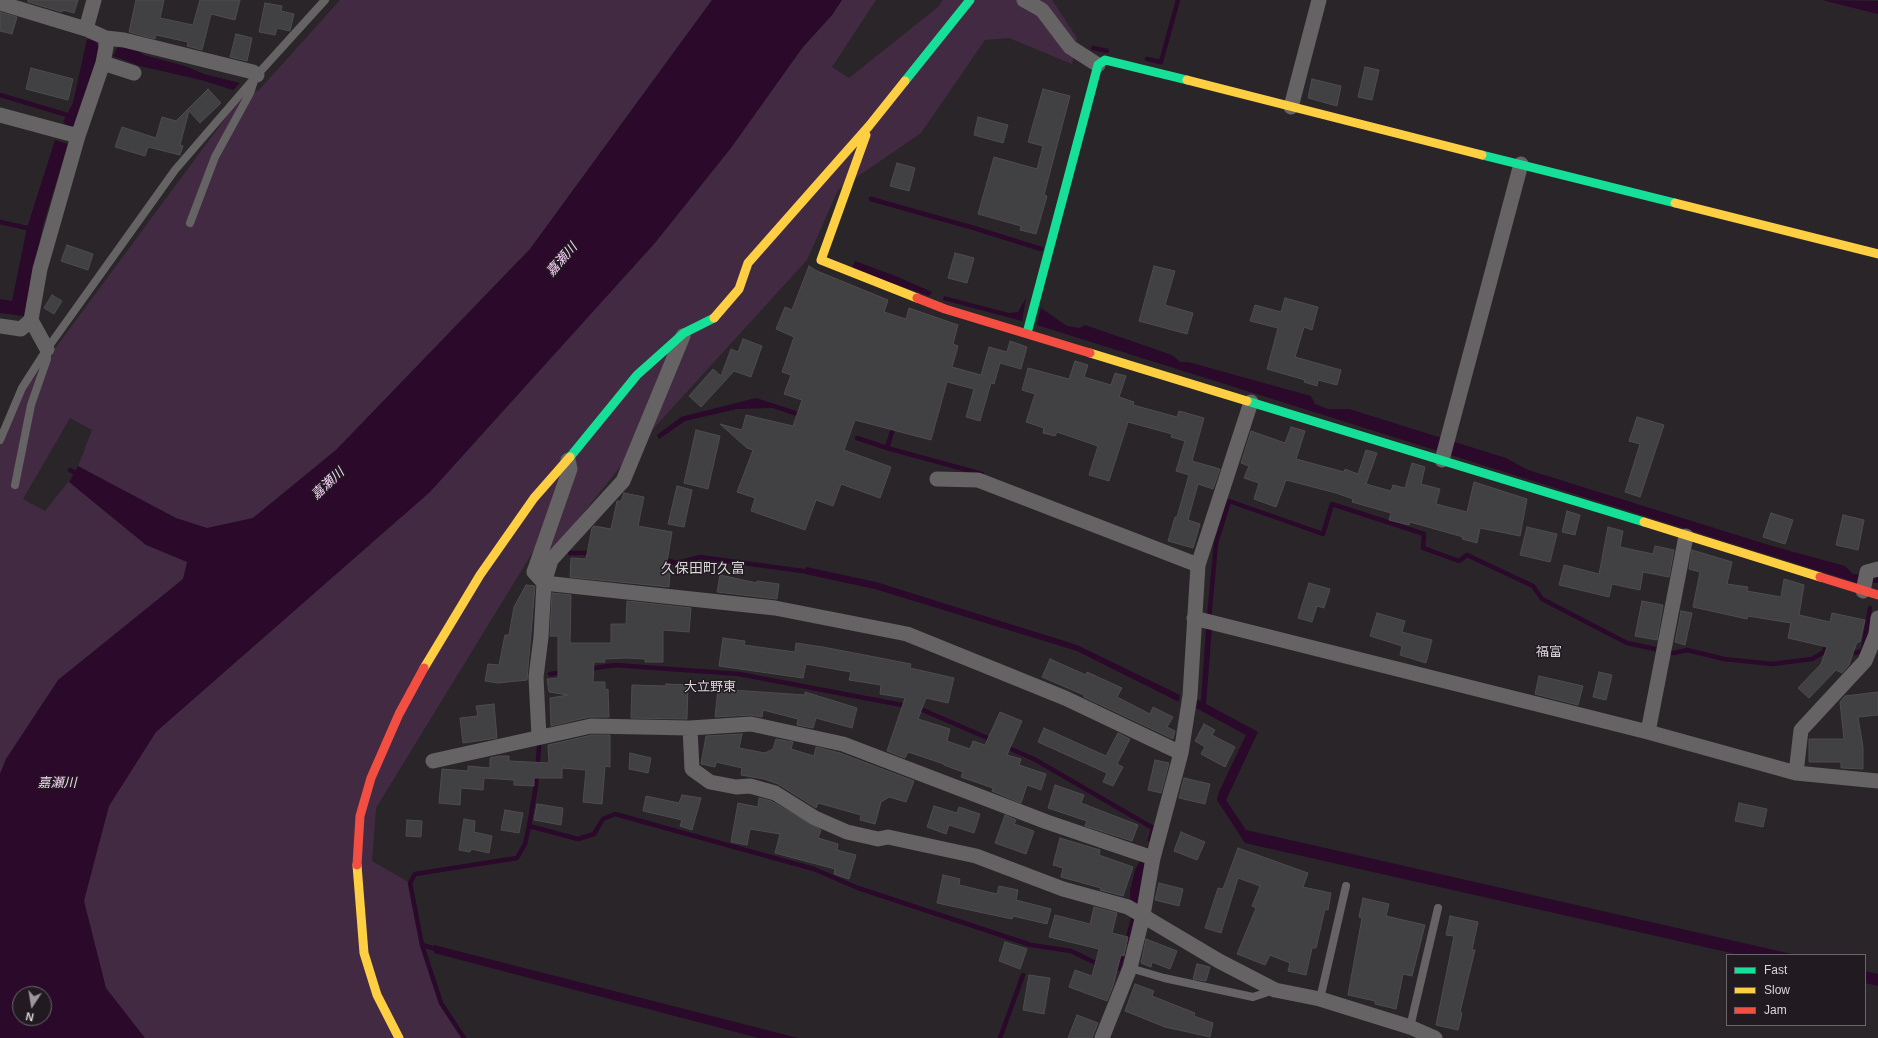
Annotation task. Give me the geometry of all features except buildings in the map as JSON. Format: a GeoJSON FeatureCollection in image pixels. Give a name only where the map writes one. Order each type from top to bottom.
{"type":"FeatureCollection","features":[{"type":"Feature","properties":{"kind":"street"},"geometry":{"type":"LineString","coordinates":[[0,326],[21,329],[31,320],[40,270],[78,136],[103,63],[106,47],[97,34],[94,0]]}},
{"type":"Feature","properties":{"kind":"street"},"geometry":{"type":"LineString","coordinates":[[399,1038],[377,995],[364,953],[356,873],[360,816],[371,778],[399,714],[458,610],[480,575],[534,498],[568,460],[637,375],[684,333],[717,316],[739,288],[748,263],[869,126],[970,0]]}},
{"type":"Feature","properties":{"kind":"street"},"geometry":{"type":"LineString","coordinates":[[1024,0],[1042,10],[1070,47],[1098,65]]}},
{"type":"Feature","properties":{"kind":"street"},"geometry":{"type":"LineString","coordinates":[[1291,107],[1319,0]]}},
{"type":"Feature","properties":{"kind":"street"},"geometry":{"type":"LineString","coordinates":[[0,3],[97,34],[253,72],[257,75]]}},
{"type":"Feature","properties":{"kind":"street"},"geometry":{"type":"LineString","coordinates":[[1028,329],[1098,65],[1105,60],[1878,254]]}},
{"type":"Feature","properties":{"kind":"street"},"geometry":{"type":"LineString","coordinates":[[103,63],[134,73]]}},
{"type":"Feature","properties":{"kind":"street"},"geometry":{"type":"LineString","coordinates":[[0,115],[78,136]]}},
{"type":"Feature","properties":{"kind":"street"},"geometry":{"type":"LineString","coordinates":[[869,126],[846,197],[821,260],[945,309],[1028,329],[1251,402],[1878,595]]}},
{"type":"Feature","properties":{"kind":"street"},"geometry":{"type":"LineString","coordinates":[[1442,460],[1521,164]]}},
{"type":"Feature","properties":{"kind":"street"},"geometry":{"type":"LineString","coordinates":[[31,320],[47,348]]}},
{"type":"Feature","properties":{"kind":"street"},"geometry":{"type":"LineString","coordinates":[[539,737],[536,677],[541,637],[544,583],[552,560],[623,481],[684,333]]}},
{"type":"Feature","properties":{"kind":"street"},"geometry":{"type":"LineString","coordinates":[[1102,1038],[1130,968],[1143,915],[1146,856],[1181,753],[1204,620],[1198,565],[1251,402]]}},
{"type":"Feature","properties":{"kind":"street"},"geometry":{"type":"LineString","coordinates":[[568,460],[570,469],[534,572],[544,583],[775,608],[907,634],[1065,698],[1181,753]]}},
{"type":"Feature","properties":{"kind":"street"},"geometry":{"type":"LineString","coordinates":[[937,479],[978,480],[1198,565]]}},
{"type":"Feature","properties":{"kind":"street"},"geometry":{"type":"LineString","coordinates":[[1648,732],[1686,536]]}},
{"type":"Feature","properties":{"kind":"street"},"geometry":{"type":"LineString","coordinates":[[1863,591],[1873,570]]}},
{"type":"Feature","properties":{"kind":"street"},"geometry":{"type":"LineString","coordinates":[[1796,773],[1800,730],[1865,661],[1876,634],[1878,618]]}},
{"type":"Feature","properties":{"kind":"street"},"geometry":{"type":"LineString","coordinates":[[1204,620],[1648,732],[1796,773],[1878,781]]}},
{"type":"Feature","properties":{"kind":"street"},"geometry":{"type":"LineString","coordinates":[[433,761],[591,726],[690,728],[751,724],[843,744],[1047,822],[1146,856]]}},
{"type":"Feature","properties":{"kind":"street"},"geometry":{"type":"LineString","coordinates":[[690,728],[692,769],[710,782],[736,786],[750,786],[775,793],[815,818],[847,832],[878,840],[888,837],[976,856],[1063,889],[1128,907],[1219,961],[1275,990],[1320,999],[1410,1028],[1434,1038]]}},
{"type":"Feature","properties":{"kind":"lane"},"geometry":{"type":"LineString","coordinates":[[0,440],[22,388],[47,348],[175,170],[257,75],[325,0]]}},
{"type":"Feature","properties":{"kind":"lane"},"geometry":{"type":"LineString","coordinates":[[190,223],[214,157],[250,92],[257,75]]}},
{"type":"Feature","properties":{"kind":"lane"},"geometry":{"type":"LineString","coordinates":[[14,485],[31,405],[47,359],[47,348]]}},
{"type":"Feature","properties":{"kind":"lane"},"geometry":{"type":"LineString","coordinates":[[1320,999],[1346,886]]}},
{"type":"Feature","properties":{"kind":"lane"},"geometry":{"type":"LineString","coordinates":[[1410,1028],[1438,908]]}},
{"type":"Feature","properties":{"kind":"lane"},"geometry":{"type":"LineString","coordinates":[[1130,968],[1164,978],[1253,997],[1275,990]]}},
{"type":"Feature","properties":{"kind":"shaded area"},"geometry":{"type":"Polygon","coordinates":[[[340,0],[712,0],[530,249],[336,450],[253,518],[206,539],[77,469],[92,430],[70,418],[23,499],[45,511],[73,476],[198,548],[183,579],[6,759],[0,774],[0,437],[25,389],[241,97],[259,90],[340,0]]]}},
{"type":"Feature","properties":{"kind":"shaded area"},"geometry":{"type":"Polygon","coordinates":[[[842,0],[876,0],[832,67],[849,78],[938,7],[943,0],[1052,0],[1077,38],[1072,64],[1009,38],[985,40],[921,133],[838,190],[807,260],[632,452],[553,551],[534,550],[376,808],[372,861],[410,883],[422,945],[441,1003],[464,1038],[107,1038],[67,835],[117,744],[803,47],[832,15],[842,0]]]}},
{"type":"Feature","properties":{"kind":"water","name":"嘉瀬川"},"geometry":{"type":"Polygon","coordinates":[[[712,0],[842,0],[832,15],[803,47],[731,148],[655,243],[430,492],[156,732],[109,806],[84,901],[106,988],[145,1038],[0,1038],[0,774],[6,759],[58,680],[183,579],[187,562],[146,545],[69,482],[78,466],[176,518],[207,528],[253,518],[336,450],[530,249],[712,0]]]}},
{"type":"Feature","properties":{"kind":"water"},"geometry":{"type":"Polygon","coordinates":[[[1822,0],[1878,1],[1878,14],[1822,0]]]}},
{"type":"Feature","properties":{"kind":"water"},"geometry":{"type":"Polygon","coordinates":[[[87,39],[96,41],[100,52],[74,126],[68,126],[63,122],[73,103],[87,39]]]}},
{"type":"Feature","properties":{"kind":"water"},"geometry":{"type":"Polygon","coordinates":[[[122,46],[135,48],[144,55],[185,66],[204,74],[240,83],[233,90],[201,80],[140,66],[113,56],[117,48],[122,46]]]}},
{"type":"Feature","properties":{"kind":"water"},"geometry":{"type":"Polygon","coordinates":[[[55,140],[68,144],[43,225],[24,316],[0,313],[0,299],[12,301],[27,228],[55,140]]]}},
{"type":"Feature","properties":{"kind":"water"},"geometry":{"type":"Polygon","coordinates":[[[855,261],[898,277],[932,292],[929,296],[852,269],[855,261]]]}},
{"type":"Feature","properties":{"kind":"water"},"geometry":{"type":"Polygon","coordinates":[[[944,296],[1009,313],[1018,312],[1026,298],[1022,321],[943,300],[944,296]]]}},
{"type":"Feature","properties":{"kind":"water"},"geometry":{"type":"Polygon","coordinates":[[[1041,308],[1067,326],[1080,328],[1085,325],[1172,355],[1180,362],[1188,362],[1311,396],[1315,404],[1328,409],[1349,409],[1506,458],[1528,470],[1772,546],[1845,566],[1853,574],[1878,575],[1878,583],[1858,583],[1037,325],[1041,308]]]}},
{"type":"Feature","properties":{"kind":"water"},"geometry":{"type":"Polygon","coordinates":[[[756,398],[802,413],[800,417],[772,408],[737,409],[685,421],[659,439],[657,435],[681,417],[756,398]]]}},
{"type":"Feature","properties":{"kind":"water"},"geometry":{"type":"Polygon","coordinates":[[[806,567],[876,582],[1077,645],[1180,695],[1179,702],[1077,651],[875,589],[805,574],[806,567]]]}},
{"type":"Feature","properties":{"kind":"water"},"geometry":{"type":"Polygon","coordinates":[[[1206,628],[1212,628],[1206,704],[1258,732],[1226,800],[1246,830],[1792,954],[1736,954],[1245,843],[1217,800],[1219,792],[1246,735],[1196,708],[1197,700],[1201,701],[1206,628]]]}},
{"type":"Feature","properties":{"kind":"water"},"geometry":{"type":"Polygon","coordinates":[[[1149,844],[1136,919],[1131,927],[1130,891],[1135,870],[1149,844]]]}},
{"type":"Feature","properties":{"kind":"water"},"geometry":{"type":"Polygon","coordinates":[[[434,945],[798,1038],[759,1038],[434,953],[434,945]]]}},
{"type":"Feature","properties":{"kind":"water"},"geometry":{"type":"Polygon","coordinates":[[[1866,971],[1878,974],[1878,986],[1866,983],[1866,971]]]}},
{"type":"Feature","properties":{"kind":"waterway"},"geometry":{"type":"LineString","coordinates":[[1147,59],[1161,62],[1178,0]]}},
{"type":"Feature","properties":{"kind":"waterway"},"geometry":{"type":"LineString","coordinates":[[1093,48],[1107,51]]}},
{"type":"Feature","properties":{"kind":"waterway"},"geometry":{"type":"LineString","coordinates":[[0,95],[67,115]]}},
{"type":"Feature","properties":{"kind":"waterway"},"geometry":{"type":"LineString","coordinates":[[871,199],[974,228],[1041,249]]}},
{"type":"Feature","properties":{"kind":"waterway"},"geometry":{"type":"LineString","coordinates":[[0,222],[27,228]]}},
{"type":"Feature","properties":{"kind":"waterway"},"geometry":{"type":"LineString","coordinates":[[894,425],[887,448],[982,474]]}},
{"type":"Feature","properties":{"kind":"waterway"},"geometry":{"type":"LineString","coordinates":[[857,438],[887,448]]}},
{"type":"Feature","properties":{"kind":"waterway"},"geometry":{"type":"LineString","coordinates":[[70,470],[79,475]]}},
{"type":"Feature","properties":{"kind":"waterway"},"geometry":{"type":"LineString","coordinates":[[1209,619],[1216,543],[1229,501],[1323,534],[1332,504],[1424,534],[1423,548],[1459,561],[1467,555],[1533,586],[1542,599],[1627,643],[1674,653],[1687,650],[1724,659],[1772,664],[1812,659],[1824,652],[1826,643],[1828,644]]}},
{"type":"Feature","properties":{"kind":"waterway"},"geometry":{"type":"LineString","coordinates":[[570,553],[593,553]]}},
{"type":"Feature","properties":{"kind":"waterway"},"geometry":{"type":"LineString","coordinates":[[662,559],[677,563],[700,557],[810,572]]}},
{"type":"Feature","properties":{"kind":"waterway"},"geometry":{"type":"LineString","coordinates":[[1849,650],[1856,653],[1863,650],[1870,608]]}},
{"type":"Feature","properties":{"kind":"waterway"},"geometry":{"type":"LineString","coordinates":[[588,669],[615,665],[739,674],[907,706]]}},
{"type":"Feature","properties":{"kind":"waterway"},"geometry":{"type":"LineString","coordinates":[[550,674],[563,672]]}},
{"type":"Feature","properties":{"kind":"waterway"},"geometry":{"type":"LineString","coordinates":[[916,707],[992,740]]}},
{"type":"Feature","properties":{"kind":"waterway"},"geometry":{"type":"LineString","coordinates":[[464,1038],[441,1003],[422,945],[410,883],[415,874],[517,858],[525,844],[529,826],[536,785],[539,747]]}},
{"type":"Feature","properties":{"kind":"waterway"},"geometry":{"type":"LineString","coordinates":[[1006,747],[1034,759],[1153,828],[1150,840]]}},
{"type":"Feature","properties":{"kind":"waterway"},"geometry":{"type":"LineString","coordinates":[[529,826],[578,839],[594,834],[603,819],[615,814],[814,869],[858,888],[1031,945],[1071,951],[1100,965]]}},
{"type":"Feature","properties":{"kind":"waterway"},"geometry":{"type":"LineString","coordinates":[[1127,942],[1132,922]]}},
{"type":"Feature","properties":{"kind":"waterway"},"geometry":{"type":"LineString","coordinates":[[422,945],[439,950]]}},
{"type":"Feature","properties":{"kind":"waterway"},"geometry":{"type":"LineString","coordinates":[[1111,969],[1118,969],[1124,951]]}},
{"type":"Feature","properties":{"kind":"waterway"},"geometry":{"type":"LineString","coordinates":[[1000,1038],[1023,975]]}},
{"type":"Feature","properties":{"kind":"traffic: fast"},"geometry":{"type":"LineString","coordinates":[[905,81],[970,0]]}},
{"type":"Feature","properties":{"kind":"traffic: fast"},"geometry":{"type":"LineString","coordinates":[[1027,333],[1098,65],[1105,60],[1187,80]]}},
{"type":"Feature","properties":{"kind":"traffic: fast"},"geometry":{"type":"LineString","coordinates":[[1482,155],[1675,203]]}},
{"type":"Feature","properties":{"kind":"traffic: fast"},"geometry":{"type":"LineString","coordinates":[[570,457],[637,375],[684,333],[714,318]]}},
{"type":"Feature","properties":{"kind":"traffic: fast"},"geometry":{"type":"LineString","coordinates":[[1247,401],[1644,522]]}},
{"type":"Feature","properties":{"kind":"traffic: slow"},"geometry":{"type":"LineString","coordinates":[[1187,80],[1482,155]]}},
{"type":"Feature","properties":{"kind":"traffic: slow"},"geometry":{"type":"LineString","coordinates":[[714,318],[739,289],[748,263],[869,126],[905,81]]}},
{"type":"Feature","properties":{"kind":"traffic: slow"},"geometry":{"type":"LineString","coordinates":[[866,135],[821,260],[917,298]]}},
{"type":"Feature","properties":{"kind":"traffic: slow"},"geometry":{"type":"LineString","coordinates":[[1675,203],[1878,254]]}},
{"type":"Feature","properties":{"kind":"traffic: slow"},"geometry":{"type":"LineString","coordinates":[[1090,353],[1247,401]]}},
{"type":"Feature","properties":{"kind":"traffic: slow"},"geometry":{"type":"LineString","coordinates":[[424,668],[480,575],[534,498],[570,457]]}},
{"type":"Feature","properties":{"kind":"traffic: slow"},"geometry":{"type":"LineString","coordinates":[[1644,522],[1820,577]]}},
{"type":"Feature","properties":{"kind":"traffic: slow"},"geometry":{"type":"LineString","coordinates":[[357,865],[364,953],[377,995],[399,1038]]}},
{"type":"Feature","properties":{"kind":"traffic: jam"},"geometry":{"type":"LineString","coordinates":[[917,298],[945,309],[1090,353]]}},
{"type":"Feature","properties":{"kind":"traffic: jam"},"geometry":{"type":"LineString","coordinates":[[1820,577],[1878,595]]}},
{"type":"Feature","properties":{"kind":"traffic: jam"},"geometry":{"type":"LineString","coordinates":[[357,865],[360,816],[371,778],[399,714],[424,668]]}},
{"type":"Feature","properties":{"kind":"district","name":"久保田町久富"},"geometry":{"type":"Point","coordinates":[703,569]}},
{"type":"Feature","properties":{"kind":"district","name":"福富"},"geometry":{"type":"Point","coordinates":[1549,652]}},
{"type":"Feature","properties":{"kind":"district","name":"大立野東"},"geometry":{"type":"Point","coordinates":[710,687]}}]}
